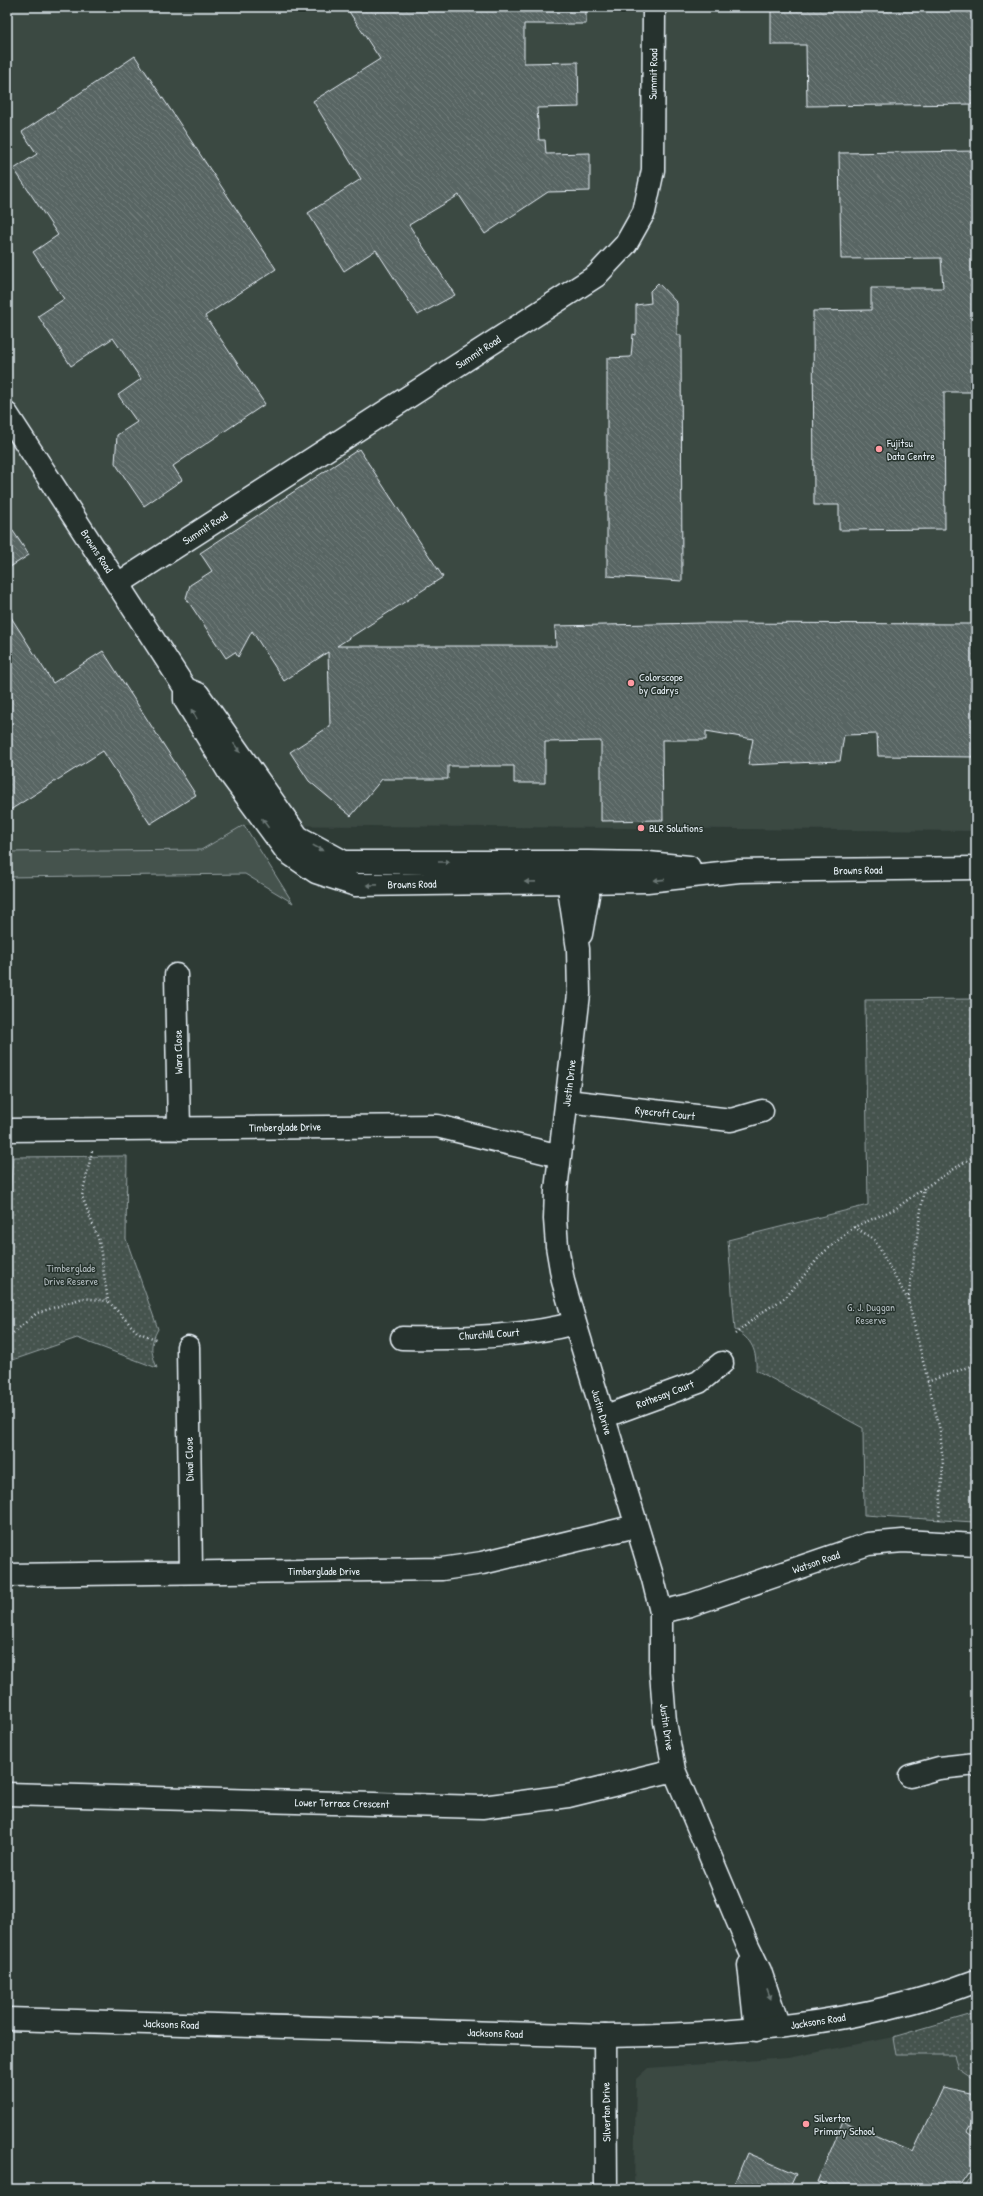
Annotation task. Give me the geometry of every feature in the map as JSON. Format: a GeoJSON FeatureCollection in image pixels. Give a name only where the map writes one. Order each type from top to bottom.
{"type":"FeatureCollection","features":[{"type":"Feature","properties":{"kind":"street","name":"Summit Road"},"geometry":{"type":"LineString","coordinates":[[118,584],[596,276],[626,244],[644,212],[653,170],[654,7]]}},
{"type":"Feature","properties":{"kind":"street","name":"Browns Road"},"geometry":{"type":"LineString","coordinates":[[7,414],[185,688],[185,700],[222,760],[286,852],[316,872],[356,885],[579,872],[647,881],[739,871],[976,868]]}},
{"type":"Feature","properties":{"kind":"street","name":"Justin Drive"},"geometry":{"type":"LineString","coordinates":[[579,872],[588,895],[578,949],[579,994],[556,1190],[556,1246],[563,1281],[575,1323],[661,1612],[661,1672],[665,1722],[674,1770],[760,1971],[779,2027]]}},
{"type":"Feature","properties":{"kind":"street","name":"Wara Close"},"geometry":{"type":"LineString","coordinates":[[176,975],[179,1129]]}},
{"type":"Feature","properties":{"kind":"street","name":"Ryecroft Court"},"geometry":{"type":"LineString","coordinates":[[567,1101],[731,1120],[762,1111]]}},
{"type":"Feature","properties":{"kind":"street","name":"Timberglade Drive"},"geometry":{"type":"LineString","coordinates":[[7,1130],[437,1126],[460,1130],[560,1156]]}},
{"type":"Feature","properties":{"kind":"street","name":"Churchill Court"},"geometry":{"type":"LineString","coordinates":[[402,1338],[434,1338],[540,1331],[575,1323]]}},
{"type":"Feature","properties":{"kind":"street","name":"Diwai Close"},"geometry":{"type":"LineString","coordinates":[[188,1347],[191,1572]]}},
{"type":"Feature","properties":{"kind":"street","name":"Rothesay Court"},"geometry":{"type":"LineString","coordinates":[[604,1417],[699,1382],[722,1363]]}},
{"type":"Feature","properties":{"kind":"street","name":"Timberglade Drive"},"geometry":{"type":"LineString","coordinates":[[7,1575],[442,1570],[475,1564],[636,1526]]}},
{"type":"Feature","properties":{"kind":"street","name":"Watson Road"},"geometry":{"type":"LineString","coordinates":[[661,1612],[690,1605],[868,1544],[903,1541],[976,1546]]}},
{"type":"Feature","properties":{"kind":"street"},"geometry":{"type":"LineString","coordinates":[[910,1776],[939,1768],[976,1764]]}},
{"type":"Feature","properties":{"kind":"street","name":"Lower Terrace Crescent"},"geometry":{"type":"LineString","coordinates":[[7,1794],[482,1807],[568,1796],[674,1770]]}},
{"type":"Feature","properties":{"kind":"street","name":"Justin Drive"},"geometry":{"type":"LineString","coordinates":[[748,1946],[756,2030]]}},
{"type":"Feature","properties":{"kind":"street","name":"Jacksons Road"},"geometry":{"type":"LineString","coordinates":[[7,2020],[605,2036],[677,2036],[779,2027],[903,2006],[976,1981]]}},
{"type":"Feature","properties":{"kind":"street","name":"Silverton Drive"},"geometry":{"type":"LineString","coordinates":[[605,2036],[606,2189]]}},
{"type":"Feature","properties":{"kind":"path"},"geometry":{"type":"LineString","coordinates":[[92,1151],[82,1196],[99,1241],[108,1300],[137,1332],[158,1340]]}},
{"type":"Feature","properties":{"kind":"path"},"geometry":{"type":"LineString","coordinates":[[735,1334],[761,1313],[786,1297],[822,1254],[854,1227],[895,1209],[924,1188],[976,1155]]}},
{"type":"Feature","properties":{"kind":"path"},"geometry":{"type":"LineString","coordinates":[[908,1300],[924,1188]]}},
{"type":"Feature","properties":{"kind":"path"},"geometry":{"type":"LineString","coordinates":[[854,1227],[874,1239],[908,1300],[940,1430],[943,1464],[939,1523]]}},
{"type":"Feature","properties":{"kind":"path"},"geometry":{"type":"LineString","coordinates":[[7,1338],[37,1313],[83,1298],[108,1300]]}},
{"type":"Feature","properties":{"kind":"path"},"geometry":{"type":"LineString","coordinates":[[927,1382],[976,1364]]}},
{"type":"Feature","properties":{"kind":"shaded area"},"geometry":{"type":"Polygon","coordinates":[[[7,7],[976,7],[976,831],[244,825],[201,850],[7,852],[7,7]]]}},
{"type":"Feature","properties":{"kind":"shaded area","name":"Silverton Primary School"},"geometry":{"type":"Polygon","coordinates":[[[893,2037],[896,2055],[955,2055],[958,2068],[976,2080],[976,2168],[965,2189],[634,2189],[636,2079],[648,2068],[788,2058],[893,2037]]]}},
{"type":"Feature","properties":{"kind":"green space"},"geometry":{"type":"Polygon","coordinates":[[[244,825],[293,903],[245,874],[7,877],[7,852],[201,850],[244,825]]]}},
{"type":"Feature","properties":{"kind":"green space","name":"G. J. Duggan Reserve"},"geometry":{"type":"Polygon","coordinates":[[[976,999],[976,1516],[974,1522],[864,1515],[863,1428],[756,1370],[756,1357],[752,1346],[746,1337],[735,1330],[728,1240],[868,1205],[865,1000],[976,999]]]}},
{"type":"Feature","properties":{"kind":"green space","name":"Timberglade Drive Reserve"},"geometry":{"type":"Polygon","coordinates":[[[127,1156],[126,1239],[158,1329],[152,1344],[153,1357],[157,1368],[77,1338],[7,1362],[7,1236],[13,1157],[127,1156]]]}},
{"type":"Feature","properties":{"kind":"green space"},"geometry":{"type":"Polygon","coordinates":[[[976,2013],[976,2080],[958,2068],[954,2055],[896,2055],[893,2037],[976,2013]]]}},
{"type":"Feature","properties":{"kind":"green space"},"geometry":{"type":"Polygon","coordinates":[[[976,2168],[976,2189],[965,2189],[964,2188],[976,2168]]]}},
{"type":"Feature","properties":{"kind":"building"},"geometry":{"type":"Polygon","coordinates":[[[346,7],[586,7],[586,24],[524,24],[524,63],[578,62],[579,107],[537,108],[539,140],[545,140],[546,154],[590,153],[590,191],[548,192],[485,234],[459,195],[409,225],[455,295],[418,315],[376,250],[344,271],[308,213],[361,179],[313,101],[380,59],[346,7]]]}},
{"type":"Feature","properties":{"kind":"building"},"geometry":{"type":"Polygon","coordinates":[[[771,7],[976,7],[976,104],[807,106],[806,45],[771,45],[771,7]]]}},
{"type":"Feature","properties":{"kind":"building"},"geometry":{"type":"Polygon","coordinates":[[[135,56],[276,269],[205,316],[265,404],[173,466],[182,480],[144,506],[115,463],[117,435],[137,422],[118,395],[141,379],[113,338],[71,366],[38,316],[64,299],[33,252],[58,235],[14,169],[37,154],[22,132],[135,56]]]}},
{"type":"Feature","properties":{"kind":"building","name":"Fujitsu Data Centre"},"geometry":{"type":"Polygon","coordinates":[[[976,151],[976,392],[944,392],[945,529],[839,530],[839,505],[814,505],[813,311],[871,310],[871,288],[943,288],[941,258],[841,259],[839,153],[976,151]]]}},
{"type":"Feature","properties":{"kind":"building"},"geometry":{"type":"Polygon","coordinates":[[[658,283],[677,303],[677,335],[681,335],[682,581],[607,576],[607,358],[631,357],[633,334],[636,335],[636,305],[651,303],[650,291],[658,283]]]}},
{"type":"Feature","properties":{"kind":"building"},"geometry":{"type":"Polygon","coordinates":[[[359,449],[443,577],[337,646],[556,646],[555,626],[703,623],[976,624],[976,757],[878,756],[877,734],[844,735],[840,761],[748,765],[753,739],[706,731],[706,740],[662,740],[663,820],[601,821],[601,741],[545,742],[545,783],[514,783],[514,766],[448,766],[448,779],[382,779],[351,816],[309,781],[290,752],[330,726],[328,652],[284,681],[252,631],[238,657],[235,652],[226,658],[186,598],[190,585],[212,571],[200,553],[359,449]]]}},
{"type":"Feature","properties":{"kind":"building"},"geometry":{"type":"Polygon","coordinates":[[[7,522],[29,555],[7,569],[7,522]]]}},
{"type":"Feature","properties":{"kind":"building"},"geometry":{"type":"Polygon","coordinates":[[[7,611],[53,683],[103,651],[196,795],[150,824],[103,751],[7,812],[7,611]]]}},
{"type":"Feature","properties":{"kind":"building"},"geometry":{"type":"Polygon","coordinates":[[[943,2088],[976,2095],[976,2117],[967,2132],[976,2139],[976,2163],[958,2189],[832,2189],[817,2182],[843,2122],[913,2152],[943,2088]]]}},
{"type":"Feature","properties":{"kind":"building"},"geometry":{"type":"Polygon","coordinates":[[[747,2153],[796,2174],[789,2189],[732,2189],[747,2153]]]}},
{"type":"Feature","properties":{"kind":"place","name":"Fujitsu Data Centre"},"geometry":{"type":"Point","coordinates":[879,449]}},
{"type":"Feature","properties":{"kind":"place","name":"Colorscope by Cadrys"},"geometry":{"type":"Point","coordinates":[631,683]}},
{"type":"Feature","properties":{"kind":"place","name":"BLR Solutions"},"geometry":{"type":"Point","coordinates":[641,828]}},
{"type":"Feature","properties":{"kind":"place","name":"Silverton Primary School"},"geometry":{"type":"Point","coordinates":[806,2124]}}]}
